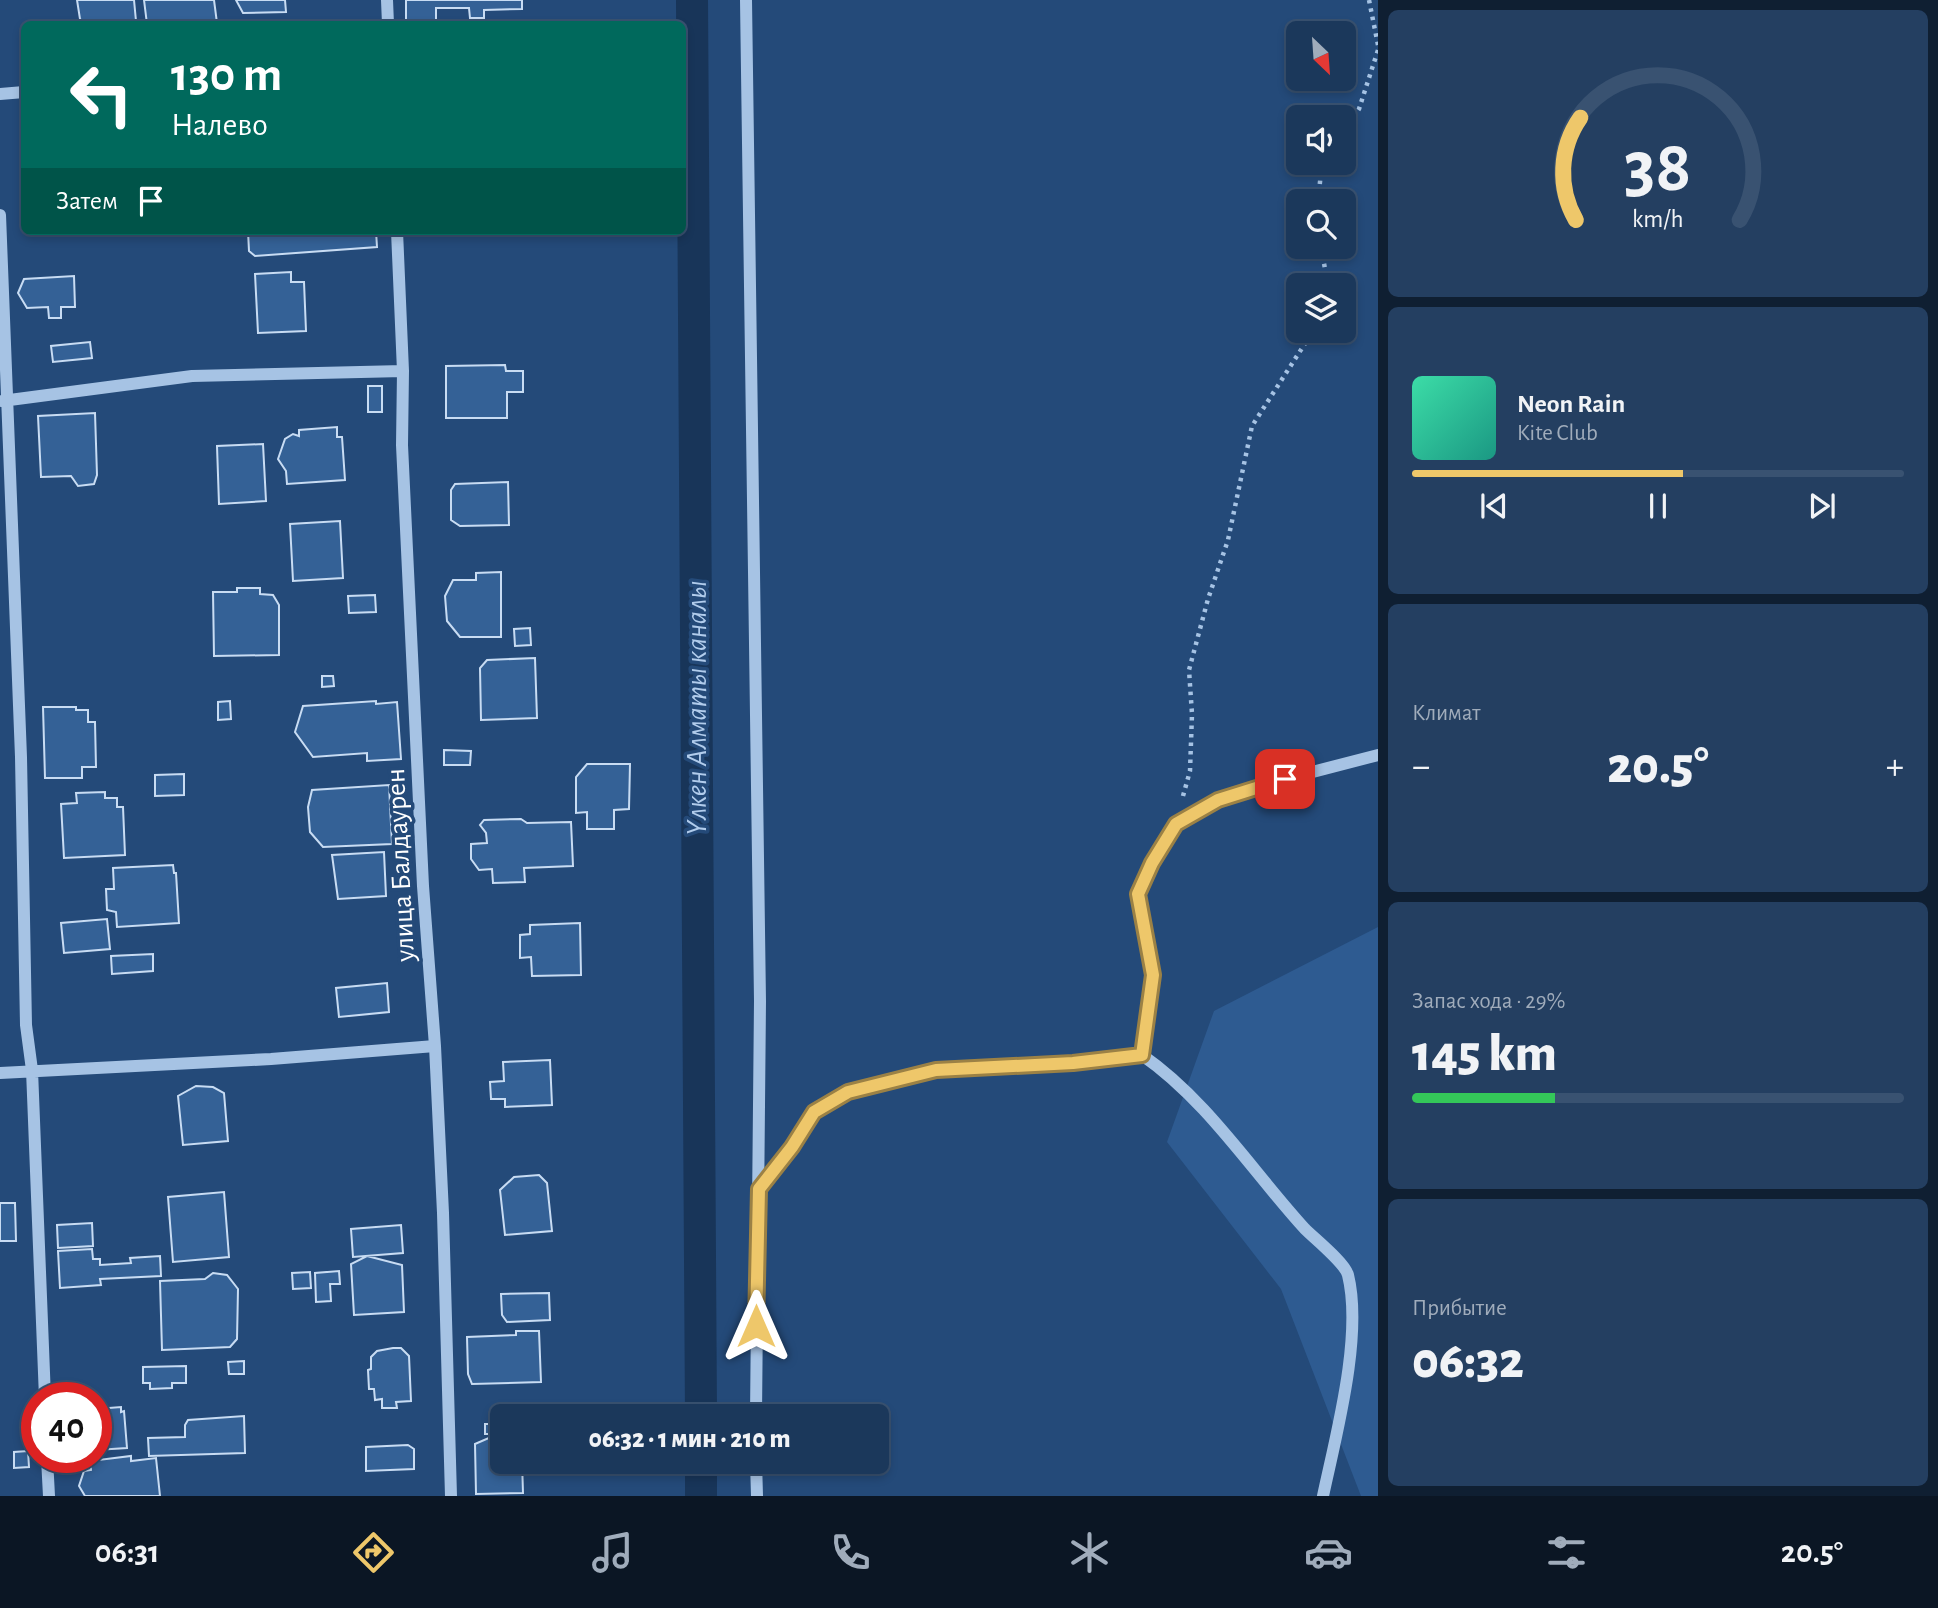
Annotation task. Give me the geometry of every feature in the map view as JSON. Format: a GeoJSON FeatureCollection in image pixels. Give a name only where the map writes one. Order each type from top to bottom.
{"type":"FeatureCollection","features":[{"type":"Feature","properties":{"kind":"street"},"geometry":{"type":"LineString","coordinates":[[387,0],[388,21]]}},
{"type":"Feature","properties":{"kind":"street"},"geometry":{"type":"LineString","coordinates":[[746,0],[760,1001],[756,1404]]}},
{"type":"Feature","properties":{"kind":"street"},"geometry":{"type":"LineString","coordinates":[[0,94],[21,92]]}},
{"type":"Feature","properties":{"kind":"street"},"geometry":{"type":"LineString","coordinates":[[0,215],[4,401],[21,757],[26,1025],[32,1070],[44,1382]]}},
{"type":"Feature","properties":{"kind":"street","name":"улица Балдаурен"},"geometry":{"type":"LineString","coordinates":[[397,235],[403,371],[402,458],[423,886],[435,1046],[451,1496]]}},
{"type":"Feature","properties":{"kind":"street"},"geometry":{"type":"LineString","coordinates":[[4,401],[192,376],[403,371]]}},
{"type":"Feature","properties":{"kind":"street"},"geometry":{"type":"LineString","coordinates":[[1142,1055],[1153,975],[1138,894],[1152,863],[1176,824],[1218,800],[1262,785],[1378,755]]}},
{"type":"Feature","properties":{"kind":"street"},"geometry":{"type":"LineString","coordinates":[[0,1073],[271,1059],[435,1046]]}},
{"type":"Feature","properties":{"kind":"street"},"geometry":{"type":"LineString","coordinates":[[759,1189],[792,1147],[814,1112],[848,1092],[936,1070],[1073,1063],[1142,1055],[1177,1083],[1304,1228],[1348,1272],[1351,1313],[1347,1380],[1323,1496]]}},
{"type":"Feature","properties":{"kind":"street"},"geometry":{"type":"LineString","coordinates":[[48,1473],[49,1496]]}},
{"type":"Feature","properties":{"kind":"street"},"geometry":{"type":"LineString","coordinates":[[757,1474],[757,1496]]}},
{"type":"Feature","properties":{"kind":"path"},"geometry":{"type":"LineString","coordinates":[[1356,113],[1378,48],[1369,0]]}},
{"type":"Feature","properties":{"kind":"path"},"geometry":{"type":"LineString","coordinates":[[1176,824],[1189,771],[1192,714],[1189,670],[1208,599],[1228,540],[1252,426],[1305,343]]}},
{"type":"Feature","properties":{"kind":"shaded area"},"geometry":{"type":"Polygon","coordinates":[[[1378,927],[1378,1496],[1361,1496],[1281,1289],[1167,1142],[1214,1011],[1378,927]]]}},
{"type":"Feature","properties":{"kind":"building"},"geometry":{"type":"Polygon","coordinates":[[[77,0],[134,0],[136,21],[80,19],[77,0]]]}},
{"type":"Feature","properties":{"kind":"building"},"geometry":{"type":"Polygon","coordinates":[[[144,0],[214,0],[217,21],[147,21],[144,0]]]}},
{"type":"Feature","properties":{"kind":"building"},"geometry":{"type":"Polygon","coordinates":[[[236,0],[285,0],[286,12],[243,13],[236,0]]]}},
{"type":"Feature","properties":{"kind":"building"},"geometry":{"type":"Polygon","coordinates":[[[406,0],[522,0],[522,9],[484,10],[484,18],[470,18],[469,8],[436,8],[436,21],[406,21],[406,0]]]}},
{"type":"Feature","properties":{"kind":"building"},"geometry":{"type":"Polygon","coordinates":[[[248,235],[376,235],[377,247],[255,256],[249,251],[248,235]]]}},
{"type":"Feature","properties":{"kind":"building"},"geometry":{"type":"Polygon","coordinates":[[[291,272],[291,282],[304,282],[306,331],[258,333],[255,274],[291,272]]]}},
{"type":"Feature","properties":{"kind":"building"},"geometry":{"type":"Polygon","coordinates":[[[74,276],[75,307],[61,307],[61,318],[49,318],[48,307],[27,308],[18,293],[24,279],[74,276]]]}},
{"type":"Feature","properties":{"kind":"building"},"geometry":{"type":"Polygon","coordinates":[[[90,342],[92,358],[53,362],[51,346],[90,342]]]}},
{"type":"Feature","properties":{"kind":"building"},"geometry":{"type":"Polygon","coordinates":[[[505,365],[506,371],[523,371],[523,392],[507,392],[507,418],[446,418],[446,366],[505,365]]]}},
{"type":"Feature","properties":{"kind":"building"},"geometry":{"type":"Polygon","coordinates":[[[368,386],[382,386],[382,412],[368,412],[368,386]]]}},
{"type":"Feature","properties":{"kind":"building"},"geometry":{"type":"Polygon","coordinates":[[[95,413],[97,475],[94,484],[78,486],[71,476],[41,477],[38,416],[95,413]]]}},
{"type":"Feature","properties":{"kind":"building"},"geometry":{"type":"Polygon","coordinates":[[[337,427],[337,437],[342,437],[345,480],[287,484],[286,471],[278,459],[285,439],[293,434],[299,436],[299,430],[337,427]]]}},
{"type":"Feature","properties":{"kind":"building"},"geometry":{"type":"Polygon","coordinates":[[[263,444],[266,501],[219,504],[217,446],[263,444]]]}},
{"type":"Feature","properties":{"kind":"building"},"geometry":{"type":"Polygon","coordinates":[[[508,482],[509,525],[460,526],[451,520],[451,490],[455,484],[508,482]]]}},
{"type":"Feature","properties":{"kind":"building"},"geometry":{"type":"Polygon","coordinates":[[[340,521],[343,578],[293,581],[290,524],[340,521]]]}},
{"type":"Feature","properties":{"kind":"building"},"geometry":{"type":"Polygon","coordinates":[[[501,572],[501,637],[460,637],[447,621],[445,596],[453,580],[476,580],[476,573],[501,572]]]}},
{"type":"Feature","properties":{"kind":"building"},"geometry":{"type":"Polygon","coordinates":[[[237,588],[260,588],[260,594],[273,595],[279,605],[279,655],[214,656],[213,592],[237,592],[237,588]]]}},
{"type":"Feature","properties":{"kind":"building"},"geometry":{"type":"Polygon","coordinates":[[[375,595],[376,612],[349,613],[348,596],[375,595]]]}},
{"type":"Feature","properties":{"kind":"building"},"geometry":{"type":"Polygon","coordinates":[[[530,628],[531,645],[515,646],[514,629],[530,628]]]}},
{"type":"Feature","properties":{"kind":"building"},"geometry":{"type":"Polygon","coordinates":[[[535,658],[537,718],[481,720],[480,668],[487,660],[535,658]]]}},
{"type":"Feature","properties":{"kind":"building"},"geometry":{"type":"Polygon","coordinates":[[[322,676],[333,676],[334,686],[322,687],[322,676]]]}},
{"type":"Feature","properties":{"kind":"building"},"geometry":{"type":"Polygon","coordinates":[[[230,701],[231,719],[218,720],[218,702],[230,701]]]}},
{"type":"Feature","properties":{"kind":"building"},"geometry":{"type":"Polygon","coordinates":[[[376,701],[376,704],[397,702],[401,759],[367,761],[367,753],[313,757],[295,732],[303,706],[376,701]]]}},
{"type":"Feature","properties":{"kind":"building"},"geometry":{"type":"Polygon","coordinates":[[[43,707],[76,707],[76,710],[88,710],[88,722],[95,722],[96,767],[82,767],[82,778],[45,778],[43,707]]]}},
{"type":"Feature","properties":{"kind":"building"},"geometry":{"type":"Polygon","coordinates":[[[444,750],[471,751],[470,765],[444,765],[444,750]]]}},
{"type":"Feature","properties":{"kind":"building"},"geometry":{"type":"Polygon","coordinates":[[[587,764],[630,764],[629,809],[614,810],[614,829],[587,829],[587,812],[576,813],[576,777],[587,764]]]}},
{"type":"Feature","properties":{"kind":"building"},"geometry":{"type":"Polygon","coordinates":[[[184,774],[184,795],[155,796],[155,775],[184,774]]]}},
{"type":"Feature","properties":{"kind":"building"},"geometry":{"type":"Polygon","coordinates":[[[389,785],[392,844],[323,847],[310,832],[308,807],[312,790],[389,785]]]}},
{"type":"Feature","properties":{"kind":"building"},"geometry":{"type":"Polygon","coordinates":[[[105,792],[105,798],[117,798],[117,807],[123,807],[125,855],[64,858],[61,804],[77,803],[76,793],[105,792]]]}},
{"type":"Feature","properties":{"kind":"building"},"geometry":{"type":"Polygon","coordinates":[[[521,819],[527,823],[571,822],[573,866],[524,868],[525,882],[493,883],[492,869],[479,870],[471,859],[471,844],[487,843],[486,833],[480,825],[484,820],[521,819]]]}},
{"type":"Feature","properties":{"kind":"building"},"geometry":{"type":"Polygon","coordinates":[[[384,852],[386,896],[338,899],[332,855],[384,852]]]}},
{"type":"Feature","properties":{"kind":"building"},"geometry":{"type":"Polygon","coordinates":[[[173,865],[176,873],[179,923],[117,927],[116,912],[107,910],[106,889],[114,889],[113,868],[173,865]]]}},
{"type":"Feature","properties":{"kind":"building"},"geometry":{"type":"Polygon","coordinates":[[[107,919],[110,949],[64,953],[61,923],[107,919]]]}},
{"type":"Feature","properties":{"kind":"building"},"geometry":{"type":"Polygon","coordinates":[[[580,923],[581,975],[532,976],[531,957],[520,958],[520,935],[530,934],[530,925],[580,923]]]}},
{"type":"Feature","properties":{"kind":"building"},"geometry":{"type":"Polygon","coordinates":[[[153,954],[153,971],[112,974],[111,956],[153,954]]]}},
{"type":"Feature","properties":{"kind":"building"},"geometry":{"type":"Polygon","coordinates":[[[387,983],[389,1012],[339,1017],[336,988],[387,983]]]}},
{"type":"Feature","properties":{"kind":"building"},"geometry":{"type":"Polygon","coordinates":[[[550,1060],[552,1105],[505,1107],[505,1099],[491,1099],[490,1082],[504,1081],[503,1062],[550,1060]]]}},
{"type":"Feature","properties":{"kind":"building"},"geometry":{"type":"Polygon","coordinates":[[[196,1086],[213,1087],[224,1093],[228,1141],[183,1145],[178,1096],[196,1086]]]}},
{"type":"Feature","properties":{"kind":"building"},"geometry":{"type":"Polygon","coordinates":[[[539,1175],[547,1183],[552,1231],[505,1235],[500,1190],[514,1177],[539,1175]]]}},
{"type":"Feature","properties":{"kind":"building"},"geometry":{"type":"Polygon","coordinates":[[[224,1192],[229,1257],[173,1262],[168,1197],[224,1192]]]}},
{"type":"Feature","properties":{"kind":"building"},"geometry":{"type":"Polygon","coordinates":[[[0,1203],[15,1203],[16,1241],[0,1241],[0,1203]]]}},
{"type":"Feature","properties":{"kind":"building"},"geometry":{"type":"Polygon","coordinates":[[[92,1223],[93,1246],[58,1248],[57,1225],[92,1223]]]}},
{"type":"Feature","properties":{"kind":"building"},"geometry":{"type":"Polygon","coordinates":[[[401,1225],[403,1253],[353,1257],[351,1229],[401,1225]]]}},
{"type":"Feature","properties":{"kind":"building"},"geometry":{"type":"Polygon","coordinates":[[[92,1249],[93,1259],[100,1259],[100,1265],[131,1263],[130,1258],[160,1256],[161,1276],[100,1279],[101,1285],[60,1288],[58,1251],[92,1249]]]}},
{"type":"Feature","properties":{"kind":"building"},"geometry":{"type":"Polygon","coordinates":[[[367,1256],[402,1265],[404,1312],[354,1315],[351,1264],[367,1256]]]}},
{"type":"Feature","properties":{"kind":"building"},"geometry":{"type":"Polygon","coordinates":[[[339,1271],[340,1284],[330,1284],[331,1301],[316,1302],[315,1273],[339,1271]]]}},
{"type":"Feature","properties":{"kind":"building"},"geometry":{"type":"Polygon","coordinates":[[[310,1272],[311,1288],[293,1289],[292,1273],[310,1272]]]}},
{"type":"Feature","properties":{"kind":"building"},"geometry":{"type":"Polygon","coordinates":[[[213,1273],[227,1275],[238,1289],[237,1339],[230,1347],[162,1350],[160,1281],[205,1279],[213,1273]]]}},
{"type":"Feature","properties":{"kind":"building"},"geometry":{"type":"Polygon","coordinates":[[[549,1293],[550,1320],[507,1322],[502,1315],[501,1294],[549,1293]]]}},
{"type":"Feature","properties":{"kind":"building"},"geometry":{"type":"Polygon","coordinates":[[[516,1331],[539,1331],[541,1382],[472,1384],[468,1374],[467,1337],[516,1335],[516,1331]]]}},
{"type":"Feature","properties":{"kind":"building"},"geometry":{"type":"Polygon","coordinates":[[[401,1348],[409,1356],[411,1401],[396,1402],[397,1408],[382,1408],[382,1399],[375,1400],[374,1389],[369,1389],[368,1370],[371,1369],[371,1357],[377,1351],[401,1348]]]}},
{"type":"Feature","properties":{"kind":"building"},"geometry":{"type":"Polygon","coordinates":[[[244,1361],[244,1374],[229,1374],[228,1362],[244,1361]]]}},
{"type":"Feature","properties":{"kind":"building"},"geometry":{"type":"Polygon","coordinates":[[[186,1366],[186,1383],[172,1383],[172,1388],[150,1389],[150,1383],[143,1383],[143,1367],[186,1366]]]}},
{"type":"Feature","properties":{"kind":"building"},"geometry":{"type":"Polygon","coordinates":[[[121,1407],[121,1412],[124,1411],[127,1448],[112,1449],[112,1408],[121,1407]]]}},
{"type":"Feature","properties":{"kind":"building"},"geometry":{"type":"Polygon","coordinates":[[[244,1416],[245,1453],[149,1456],[148,1438],[185,1437],[188,1420],[244,1416]]]}},
{"type":"Feature","properties":{"kind":"building"},"geometry":{"type":"Polygon","coordinates":[[[485,1424],[490,1424],[490,1434],[485,1434],[485,1424]]]}},
{"type":"Feature","properties":{"kind":"building"},"geometry":{"type":"Polygon","coordinates":[[[490,1437],[490,1474],[522,1474],[523,1493],[476,1494],[475,1444],[490,1437]]]}},
{"type":"Feature","properties":{"kind":"building"},"geometry":{"type":"Polygon","coordinates":[[[408,1445],[414,1449],[414,1469],[366,1471],[366,1447],[408,1445]]]}},
{"type":"Feature","properties":{"kind":"building"},"geometry":{"type":"Polygon","coordinates":[[[14,1452],[21,1452],[21,1468],[14,1468],[14,1452]]]}},
{"type":"Feature","properties":{"kind":"building"},"geometry":{"type":"Polygon","coordinates":[[[131,1456],[131,1461],[156,1458],[160,1496],[85,1496],[79,1486],[83,1473],[112,1473],[112,1458],[131,1456]]]}},
{"type":"Feature","properties":{"kind":"waterway","name":"Үлкен Алматы каналы"},"geometry":{"type":"LineString","coordinates":[[692,0],[701,1404]]}},
{"type":"Feature","properties":{"kind":"waterway","name":"Үлкен Алматы каналы"},"geometry":{"type":"LineString","coordinates":[[701,1474],[701,1496]]}},
{"type":"Feature","properties":{"kind":"route"},"geometry":{"type":"LineString","coordinates":[[756,1326],[759,1189],[792,1147],[814,1112],[848,1092],[936,1070],[1073,1063],[1142,1055],[1153,975],[1138,894],[1152,863],[1176,824],[1218,800],[1285,779]]}}]}
